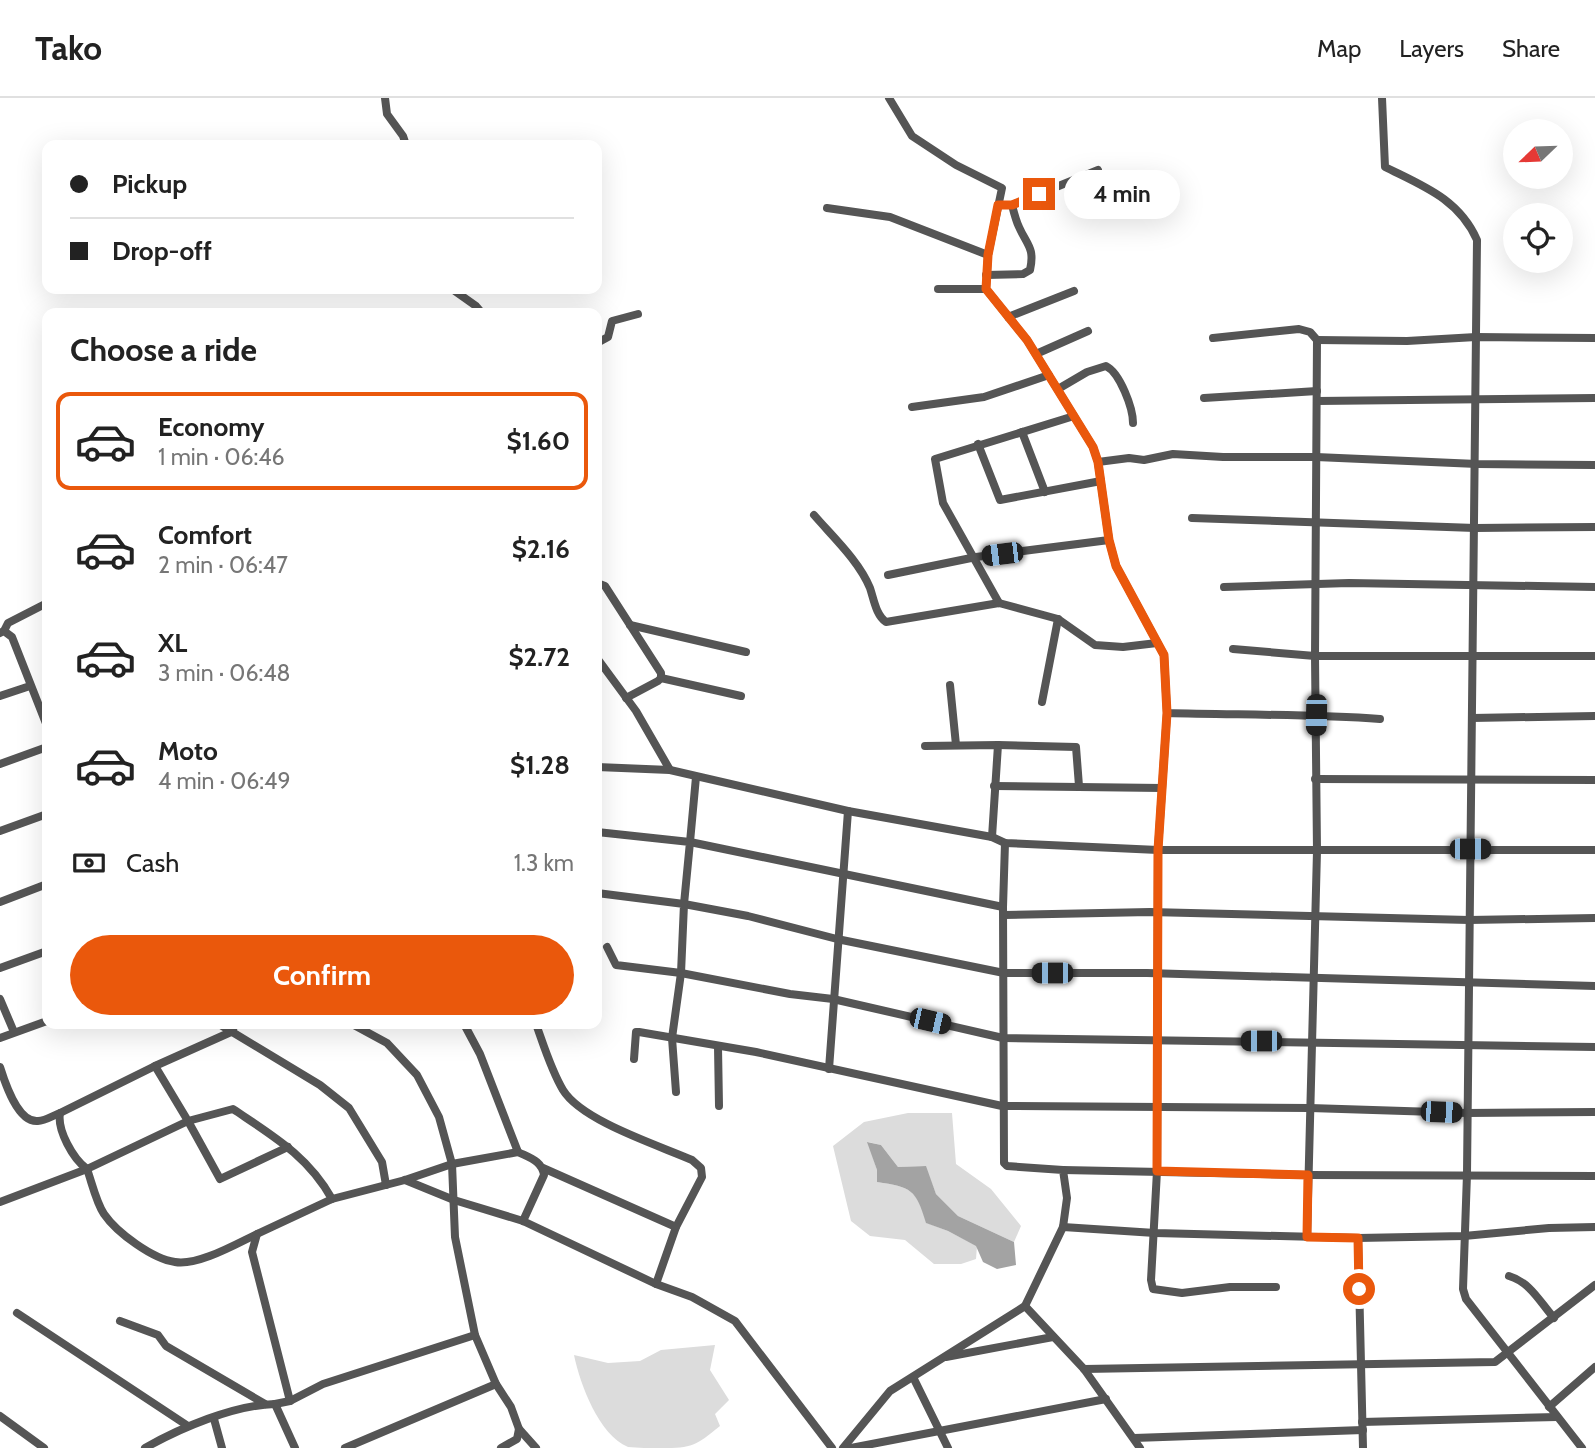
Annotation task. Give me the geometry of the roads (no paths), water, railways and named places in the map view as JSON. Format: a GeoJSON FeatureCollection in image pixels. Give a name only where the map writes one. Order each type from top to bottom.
{"type":"FeatureCollection","features":[{"type":"Feature","properties":{"kind":"street"},"geometry":{"type":"LineString","coordinates":[[385,98],[387,114],[404,140]]}},
{"type":"Feature","properties":{"kind":"street"},"geometry":{"type":"LineString","coordinates":[[889,98],[912,136],[956,165],[1002,188],[988,255],[986,289],[1035,354],[1093,447],[1116,566],[1164,655],[1167,713],[1158,850],[1160,912],[1157,973],[1157,1171],[1155,1233],[1150,1268],[1153,1289],[1182,1293],[1230,1287],[1276,1287]]}},
{"type":"Feature","properties":{"kind":"street"},"geometry":{"type":"LineString","coordinates":[[1382,98],[1385,167],[1448,200],[1473,230],[1477,240],[1467,1174],[1463,1289],[1466,1300],[1582,1448]]}},
{"type":"Feature","properties":{"kind":"street"},"geometry":{"type":"LineString","coordinates":[[998,205],[1012,205],[1098,170]]}},
{"type":"Feature","properties":{"kind":"street"},"geometry":{"type":"LineString","coordinates":[[986,275],[1023,274],[1030,270],[1032,258],[1029,242],[1019,229],[1012,205]]}},
{"type":"Feature","properties":{"kind":"street"},"geometry":{"type":"LineString","coordinates":[[827,208],[890,217],[988,255]]}},
{"type":"Feature","properties":{"kind":"street"},"geometry":{"type":"LineString","coordinates":[[938,289],[986,289]]}},
{"type":"Feature","properties":{"kind":"street"},"geometry":{"type":"LineString","coordinates":[[1008,317],[1074,291]]}},
{"type":"Feature","properties":{"kind":"street"},"geometry":{"type":"LineString","coordinates":[[459,294],[478,308]]}},
{"type":"Feature","properties":{"kind":"street"},"geometry":{"type":"LineString","coordinates":[[602,340],[608,337],[612,321],[638,314]]}},
{"type":"Feature","properties":{"kind":"street"},"geometry":{"type":"LineString","coordinates":[[1213,338],[1299,329],[1310,332],[1317,340],[1317,851],[1307,1237]]}},
{"type":"Feature","properties":{"kind":"street"},"geometry":{"type":"LineString","coordinates":[[1035,354],[1088,331]]}},
{"type":"Feature","properties":{"kind":"street"},"geometry":{"type":"LineString","coordinates":[[1317,340],[1595,338]]}},
{"type":"Feature","properties":{"kind":"street"},"geometry":{"type":"LineString","coordinates":[[1058,389],[1087,372],[1106,366],[1111,369],[1128,400],[1133,413],[1133,424]]}},
{"type":"Feature","properties":{"kind":"street"},"geometry":{"type":"LineString","coordinates":[[912,407],[984,397],[1049,375]]}},
{"type":"Feature","properties":{"kind":"street"},"geometry":{"type":"LineString","coordinates":[[1204,398],[1317,396],[1476,401],[1595,398]]}},
{"type":"Feature","properties":{"kind":"street"},"geometry":{"type":"LineString","coordinates":[[999,603],[976,557],[943,503],[935,459],[1074,416]]}},
{"type":"Feature","properties":{"kind":"street"},"geometry":{"type":"LineString","coordinates":[[1022,432],[1045,492]]}},
{"type":"Feature","properties":{"kind":"street"},"geometry":{"type":"LineString","coordinates":[[978,444],[1000,500],[1101,481]]}},
{"type":"Feature","properties":{"kind":"street"},"geometry":{"type":"LineString","coordinates":[[1098,462],[1129,458],[1144,460],[1173,454],[1475,464],[1595,465]]}},
{"type":"Feature","properties":{"kind":"street"},"geometry":{"type":"LineString","coordinates":[[814,515],[850,556],[869,584],[880,615],[886,622],[999,603],[1058,619],[1095,645],[1123,647],[1157,643]]}},
{"type":"Feature","properties":{"kind":"street"},"geometry":{"type":"LineString","coordinates":[[1192,518],[1475,528],[1595,527]]}},
{"type":"Feature","properties":{"kind":"street"},"geometry":{"type":"LineString","coordinates":[[888,575],[976,557],[1109,540]]}},
{"type":"Feature","properties":{"kind":"street"},"geometry":{"type":"LineString","coordinates":[[1224,587],[1316,583],[1595,587]]}},
{"type":"Feature","properties":{"kind":"street"},"geometry":{"type":"LineString","coordinates":[[602,585],[661,673],[661,678]]}},
{"type":"Feature","properties":{"kind":"street"},"geometry":{"type":"LineString","coordinates":[[42,606],[8,623],[2,632],[12,637],[42,714]]}},
{"type":"Feature","properties":{"kind":"street"},"geometry":{"type":"LineString","coordinates":[[1042,702],[1058,619]]}},
{"type":"Feature","properties":{"kind":"street"},"geometry":{"type":"LineString","coordinates":[[630,625],[747,652]]}},
{"type":"Feature","properties":{"kind":"street"},"geometry":{"type":"LineString","coordinates":[[1233,649],[1315,656],[1595,656]]}},
{"type":"Feature","properties":{"kind":"street"},"geometry":{"type":"LineString","coordinates":[[602,665],[626,698],[670,770]]}},
{"type":"Feature","properties":{"kind":"street"},"geometry":{"type":"LineString","coordinates":[[626,698],[661,678],[741,696]]}},
{"type":"Feature","properties":{"kind":"street"},"geometry":{"type":"LineString","coordinates":[[0,696],[30,685]]}},
{"type":"Feature","properties":{"kind":"street"},"geometry":{"type":"LineString","coordinates":[[950,685],[956,745]]}},
{"type":"Feature","properties":{"kind":"street"},"geometry":{"type":"LineString","coordinates":[[1167,713],[1316,715],[1380,719]]}},
{"type":"Feature","properties":{"kind":"street"},"geometry":{"type":"LineString","coordinates":[[1472,718],[1595,716]]}},
{"type":"Feature","properties":{"kind":"street"},"geometry":{"type":"LineString","coordinates":[[925,746],[1076,747],[1079,786]]}},
{"type":"Feature","properties":{"kind":"street"},"geometry":{"type":"LineString","coordinates":[[992,837],[998,746]]}},
{"type":"Feature","properties":{"kind":"street"},"geometry":{"type":"LineString","coordinates":[[0,764],[42,749]]}},
{"type":"Feature","properties":{"kind":"street"},"geometry":{"type":"LineString","coordinates":[[602,767],[670,770],[848,811],[992,837],[1005,844],[1158,850],[1595,850]]}},
{"type":"Feature","properties":{"kind":"street"},"geometry":{"type":"LineString","coordinates":[[676,1092],[672,1038],[681,973],[684,904],[696,777]]}},
{"type":"Feature","properties":{"kind":"street"},"geometry":{"type":"LineString","coordinates":[[1315,779],[1384,777],[1471,781],[1595,780]]}},
{"type":"Feature","properties":{"kind":"street"},"geometry":{"type":"LineString","coordinates":[[994,786],[1162,788]]}},
{"type":"Feature","properties":{"kind":"street"},"geometry":{"type":"LineString","coordinates":[[829,1069],[848,811]]}},
{"type":"Feature","properties":{"kind":"street"},"geometry":{"type":"LineString","coordinates":[[0,831],[42,816]]}},
{"type":"Feature","properties":{"kind":"street"},"geometry":{"type":"LineString","coordinates":[[602,833],[690,842],[842,873],[1004,911],[1469,920],[1595,918]]}},
{"type":"Feature","properties":{"kind":"street"},"geometry":{"type":"LineString","coordinates":[[1005,844],[1002,1106],[1004,1163],[1007,1166],[1063,1170],[1308,1175],[1595,1176]]}},
{"type":"Feature","properties":{"kind":"street"},"geometry":{"type":"LineString","coordinates":[[0,902],[42,886]]}},
{"type":"Feature","properties":{"kind":"street"},"geometry":{"type":"LineString","coordinates":[[602,894],[684,904],[748,916],[837,939],[1004,973],[1157,973],[1595,986]]}},
{"type":"Feature","properties":{"kind":"street"},"geometry":{"type":"LineString","coordinates":[[607,947],[616,965],[681,973],[790,994],[833,999],[1003,1038],[1595,1046]]}},
{"type":"Feature","properties":{"kind":"street"},"geometry":{"type":"LineString","coordinates":[[0,968],[42,953]]}},
{"type":"Feature","properties":{"kind":"street"},"geometry":{"type":"LineString","coordinates":[[0,999],[14,1032]]}},
{"type":"Feature","properties":{"kind":"street"},"geometry":{"type":"LineString","coordinates":[[0,1038],[42,1023]]}},
{"type":"Feature","properties":{"kind":"street"},"geometry":{"type":"LineString","coordinates":[[0,1068],[7,1089],[19,1110],[29,1120],[40,1122],[231,1029]]}},
{"type":"Feature","properties":{"kind":"street"},"geometry":{"type":"LineString","coordinates":[[235,1029],[320,1085],[349,1108],[382,1162],[386,1185]]}},
{"type":"Feature","properties":{"kind":"street"},"geometry":{"type":"LineString","coordinates":[[362,1029],[387,1042],[417,1075],[439,1117],[452,1164],[455,1237],[475,1335],[519,1429],[536,1448]]}},
{"type":"Feature","properties":{"kind":"street"},"geometry":{"type":"LineString","coordinates":[[467,1029],[480,1054],[519,1152]]}},
{"type":"Feature","properties":{"kind":"street"},"geometry":{"type":"LineString","coordinates":[[539,1029],[564,1091],[583,1111],[692,1160],[701,1168],[702,1177],[676,1227],[656,1284]]}},
{"type":"Feature","properties":{"kind":"street"},"geometry":{"type":"LineString","coordinates":[[634,1059],[636,1032],[755,1052],[1002,1106],[1310,1108],[1467,1114],[1595,1112]]}},
{"type":"Feature","properties":{"kind":"street"},"geometry":{"type":"LineString","coordinates":[[718,1047],[719,1106]]}},
{"type":"Feature","properties":{"kind":"street"},"geometry":{"type":"LineString","coordinates":[[155,1066],[220,1179],[288,1147]]}},
{"type":"Feature","properties":{"kind":"street"},"geometry":{"type":"LineString","coordinates":[[0,1202],[87,1169],[188,1121],[233,1109],[288,1147],[320,1177],[332,1199]]}},
{"type":"Feature","properties":{"kind":"street"},"geometry":{"type":"LineString","coordinates":[[60,1112],[58,1122],[79,1163],[87,1169],[103,1213],[116,1227],[151,1254],[177,1263],[204,1257],[332,1199],[405,1181],[452,1164],[519,1152],[539,1162],[544,1175],[523,1221]]}},
{"type":"Feature","properties":{"kind":"street"},"geometry":{"type":"LineString","coordinates":[[543,1168],[676,1227]]}},
{"type":"Feature","properties":{"kind":"street"},"geometry":{"type":"LineString","coordinates":[[843,1448],[890,1391],[1025,1306],[1063,1227],[1067,1198],[1063,1170]]}},
{"type":"Feature","properties":{"kind":"street"},"geometry":{"type":"LineString","coordinates":[[405,1181],[454,1200],[523,1221],[656,1284],[692,1297],[736,1321],[832,1448]]}},
{"type":"Feature","properties":{"kind":"street"},"geometry":{"type":"LineString","coordinates":[[1063,1227],[1155,1233],[1358,1238],[1464,1236],[1549,1228],[1595,1227]]}},
{"type":"Feature","properties":{"kind":"street"},"geometry":{"type":"LineString","coordinates":[[257,1234],[252,1252],[290,1401]]}},
{"type":"Feature","properties":{"kind":"street"},"geometry":{"type":"LineString","coordinates":[[1358,1238],[1363,1448]]}},
{"type":"Feature","properties":{"kind":"street"},"geometry":{"type":"LineString","coordinates":[[1509,1276],[1528,1286],[1554,1318]]}},
{"type":"Feature","properties":{"kind":"street"},"geometry":{"type":"LineString","coordinates":[[1084,1369],[1168,1370],[1495,1362],[1508,1355],[1595,1285]]}},
{"type":"Feature","properties":{"kind":"street"},"geometry":{"type":"LineString","coordinates":[[1025,1306],[1084,1369],[1140,1448]]}},
{"type":"Feature","properties":{"kind":"street"},"geometry":{"type":"LineString","coordinates":[[16,1313],[188,1426]]}},
{"type":"Feature","properties":{"kind":"street"},"geometry":{"type":"LineString","coordinates":[[120,1321],[159,1335],[166,1346],[270,1404],[295,1448]]}},
{"type":"Feature","properties":{"kind":"street"},"geometry":{"type":"LineString","coordinates":[[145,1448],[188,1426],[290,1401],[323,1384],[475,1335]]}},
{"type":"Feature","properties":{"kind":"street"},"geometry":{"type":"LineString","coordinates":[[942,1358],[1054,1337]]}},
{"type":"Feature","properties":{"kind":"street"},"geometry":{"type":"LineString","coordinates":[[1549,1407],[1595,1367]]}},
{"type":"Feature","properties":{"kind":"street"},"geometry":{"type":"LineString","coordinates":[[913,1377],[948,1448]]}},
{"type":"Feature","properties":{"kind":"street"},"geometry":{"type":"LineString","coordinates":[[345,1448],[496,1384]]}},
{"type":"Feature","properties":{"kind":"street"},"geometry":{"type":"LineString","coordinates":[[851,1448],[1106,1399]]}},
{"type":"Feature","properties":{"kind":"street"},"geometry":{"type":"LineString","coordinates":[[0,1416],[44,1448]]}},
{"type":"Feature","properties":{"kind":"street"},"geometry":{"type":"LineString","coordinates":[[1134,1438],[1557,1417]]}},
{"type":"Feature","properties":{"kind":"street"},"geometry":{"type":"LineString","coordinates":[[214,1419],[222,1448]]}},
{"type":"Feature","properties":{"kind":"street"},"geometry":{"type":"LineString","coordinates":[[501,1448],[517,1440],[519,1429]]}}]}
